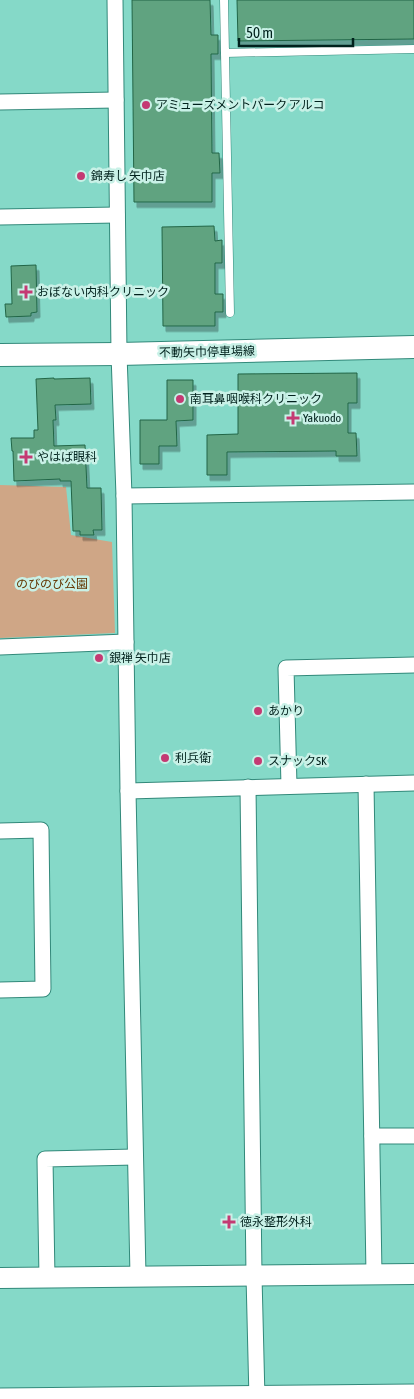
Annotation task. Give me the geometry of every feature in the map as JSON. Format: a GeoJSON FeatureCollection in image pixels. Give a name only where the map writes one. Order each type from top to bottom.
{"type":"FeatureCollection","features":[{"type":"Feature","properties":{"kind":"main road","name":"不動矢巾停車場線"},"geometry":{"type":"LineString","coordinates":[[0,355],[414,347]]}},
{"type":"Feature","properties":{"kind":"street"},"geometry":{"type":"LineString","coordinates":[[115,0],[119,354],[124,496],[138,1276]]}},
{"type":"Feature","properties":{"kind":"street"},"geometry":{"type":"LineString","coordinates":[[0,102],[116,100]]}},
{"type":"Feature","properties":{"kind":"street"},"geometry":{"type":"LineString","coordinates":[[0,217],[118,215]]}},
{"type":"Feature","properties":{"kind":"street"},"geometry":{"type":"LineString","coordinates":[[124,496],[414,492]]}},
{"type":"Feature","properties":{"kind":"street"},"geometry":{"type":"LineString","coordinates":[[0,647],[126,642]]}},
{"type":"Feature","properties":{"kind":"street"},"geometry":{"type":"LineString","coordinates":[[289,786],[286,668],[414,665]]}},
{"type":"Feature","properties":{"kind":"street"},"geometry":{"type":"LineString","coordinates":[[128,790],[414,783]]}},
{"type":"Feature","properties":{"kind":"street"},"geometry":{"type":"LineString","coordinates":[[366,784],[374,1274]]}},
{"type":"Feature","properties":{"kind":"street"},"geometry":{"type":"LineString","coordinates":[[248,787],[257,1396]]}},
{"type":"Feature","properties":{"kind":"street"},"geometry":{"type":"LineString","coordinates":[[0,831],[41,830],[43,989],[0,990]]}},
{"type":"Feature","properties":{"kind":"street"},"geometry":{"type":"LineString","coordinates":[[372,1136],[414,1136]]}},
{"type":"Feature","properties":{"kind":"street"},"geometry":{"type":"LineString","coordinates":[[47,1278],[45,1159],[135,1157]]}},
{"type":"Feature","properties":{"kind":"street"},"geometry":{"type":"LineString","coordinates":[[0,1278],[414,1274]]}},
{"type":"Feature","properties":{"kind":"street"},"geometry":{"type":"LineString","coordinates":[[0,1396],[257,1396],[414,1392]]}},
{"type":"Feature","properties":{"kind":"lane"},"geometry":{"type":"LineString","coordinates":[[224,0],[230,314]]}},
{"type":"Feature","properties":{"kind":"lane"},"geometry":{"type":"LineString","coordinates":[[225,53],[414,49]]}},
{"type":"Feature","properties":{"kind":"green space","name":"のびのび公園"},"geometry":{"type":"Polygon","coordinates":[[[0,485],[66,487],[71,535],[112,542],[115,633],[0,638],[0,485]]]}},
{"type":"Feature","properties":{"kind":"building"},"geometry":{"type":"Polygon","coordinates":[[[132,0],[210,0],[211,35],[218,35],[218,54],[211,54],[212,153],[219,153],[220,173],[212,173],[212,202],[134,202],[132,0]]]}},
{"type":"Feature","properties":{"kind":"building"},"geometry":{"type":"Polygon","coordinates":[[[237,0],[414,0],[414,39],[238,41],[237,0]]]}},
{"type":"Feature","properties":{"kind":"building"},"geometry":{"type":"Polygon","coordinates":[[[214,226],[215,241],[222,240],[222,263],[215,263],[215,294],[223,294],[223,312],[215,312],[215,326],[163,326],[162,227],[214,226]]]}},
{"type":"Feature","properties":{"kind":"building"},"geometry":{"type":"Polygon","coordinates":[[[36,265],[37,312],[31,313],[31,316],[6,317],[5,304],[12,304],[11,266],[36,265]]]}},
{"type":"Feature","properties":{"kind":"building","name":"Yakuodo"},"geometry":{"type":"Polygon","coordinates":[[[357,373],[357,403],[348,403],[348,433],[356,433],[357,456],[336,456],[336,451],[227,452],[227,475],[207,475],[207,435],[238,434],[238,374],[357,373]]]}},
{"type":"Feature","properties":{"kind":"building"},"geometry":{"type":"Polygon","coordinates":[[[90,378],[91,404],[55,405],[56,420],[53,420],[54,446],[85,445],[87,488],[101,488],[102,530],[93,530],[94,535],[80,535],[80,531],[73,531],[71,481],[60,481],[60,479],[14,481],[11,438],[34,438],[34,430],[38,430],[36,379],[90,378]]]}},
{"type":"Feature","properties":{"kind":"building"},"geometry":{"type":"Polygon","coordinates":[[[167,380],[193,380],[193,420],[176,421],[177,446],[159,446],[159,464],[140,464],[140,420],[167,420],[167,380]]]}},
{"type":"Feature","properties":{"kind":"place","name":"アミューズメントパーク アルコ"},"geometry":{"type":"Point","coordinates":[146,105]}},
{"type":"Feature","properties":{"kind":"place","name":"錦寿し 矢巾店"},"geometry":{"type":"Point","coordinates":[81,176]}},
{"type":"Feature","properties":{"kind":"place","name":"おぼない内科クリニック"},"geometry":{"type":"Point","coordinates":[26,292]}},
{"type":"Feature","properties":{"kind":"place","name":"南耳鼻咽喉科クリニック"},"geometry":{"type":"Point","coordinates":[180,399]}},
{"type":"Feature","properties":{"kind":"place","name":"Yakuodo"},"geometry":{"type":"Point","coordinates":[293,418]}},
{"type":"Feature","properties":{"kind":"place","name":"やはば眼科"},"geometry":{"type":"Point","coordinates":[26,457]}},
{"type":"Feature","properties":{"kind":"place","name":"銀禅 矢巾店"},"geometry":{"type":"Point","coordinates":[99,658]}},
{"type":"Feature","properties":{"kind":"place","name":"あかり"},"geometry":{"type":"Point","coordinates":[258,711]}},
{"type":"Feature","properties":{"kind":"place","name":"利兵衛"},"geometry":{"type":"Point","coordinates":[165,758]}},
{"type":"Feature","properties":{"kind":"place","name":"スナックSK"},"geometry":{"type":"Point","coordinates":[258,761]}},
{"type":"Feature","properties":{"kind":"place","name":"徳永整形外科"},"geometry":{"type":"Point","coordinates":[229,1222]}}]}
